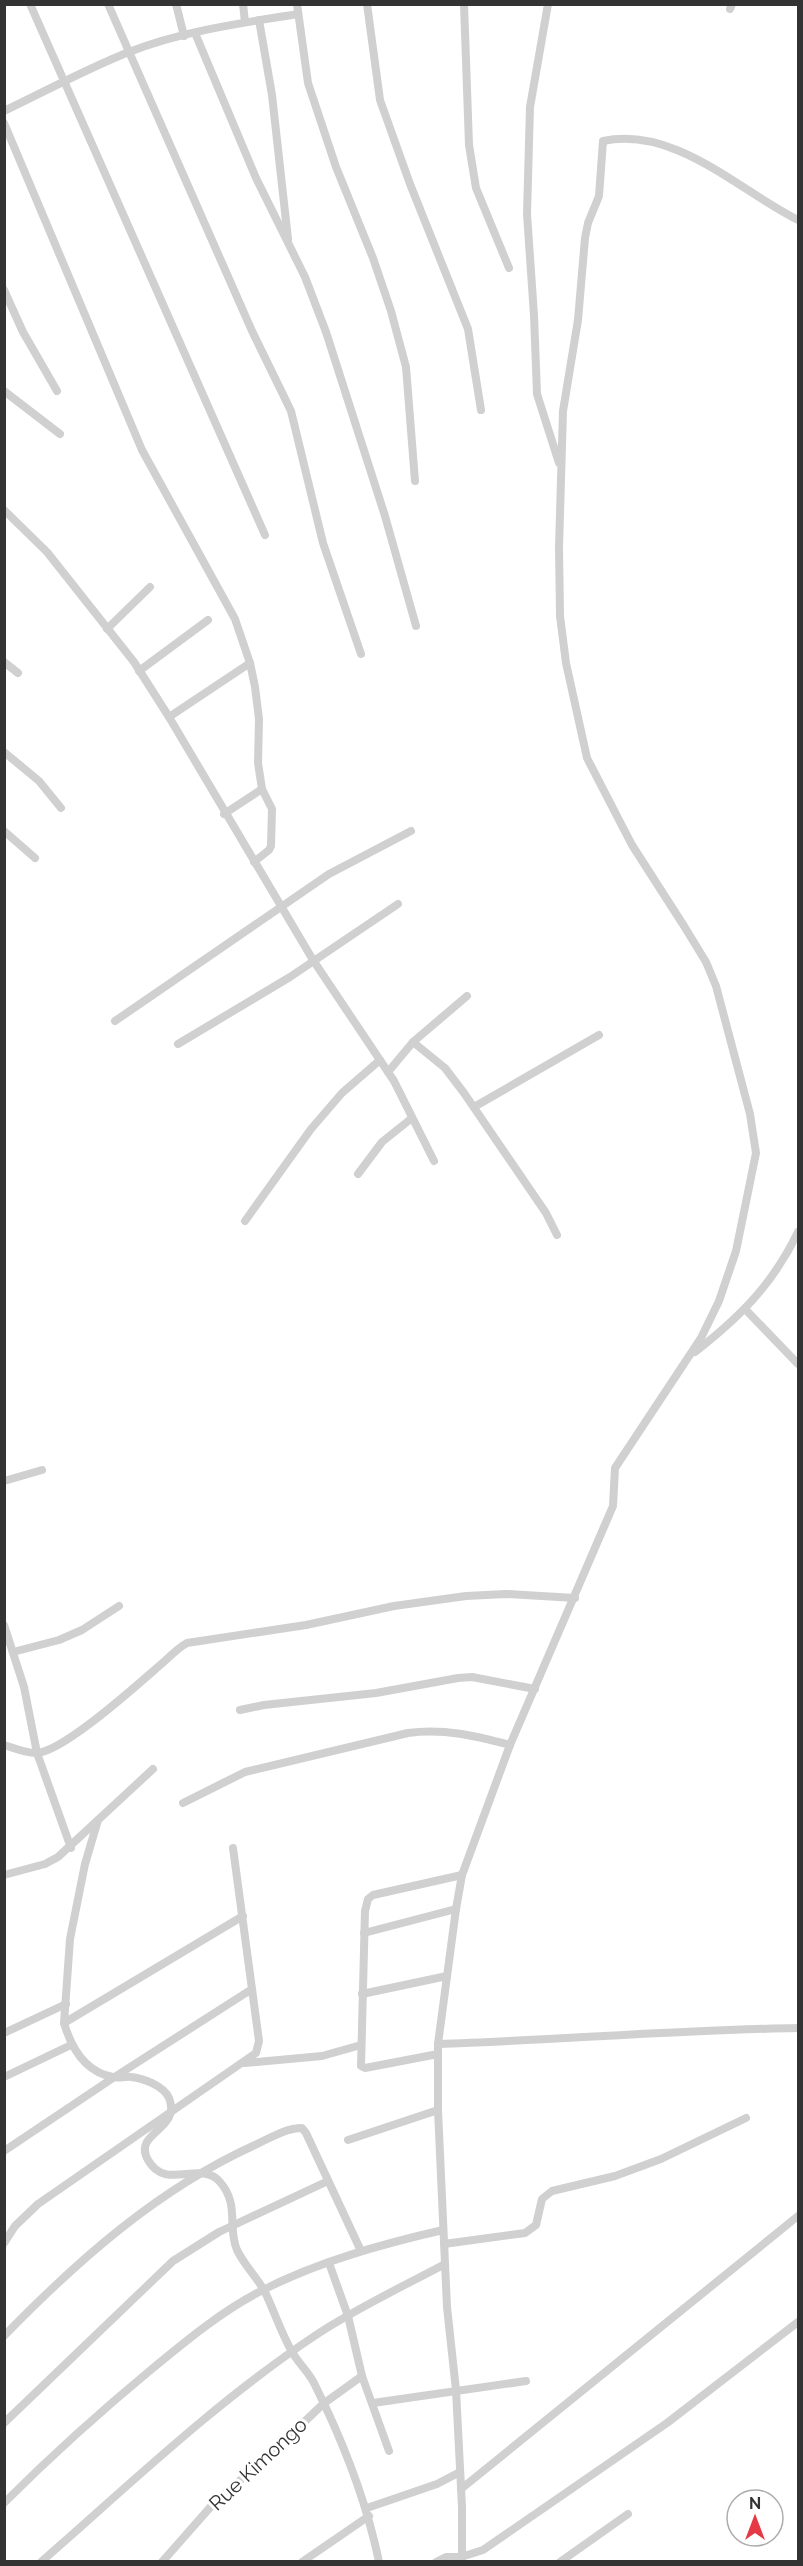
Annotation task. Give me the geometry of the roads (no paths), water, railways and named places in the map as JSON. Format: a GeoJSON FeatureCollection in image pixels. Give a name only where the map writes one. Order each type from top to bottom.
{"type":"FeatureCollection","features":[{"type":"Feature","properties":{"kind":"street"},"geometry":{"type":"LineString","coordinates":[[30,4],[265,535]]}},
{"type":"Feature","properties":{"kind":"street"},"geometry":{"type":"LineString","coordinates":[[108,4],[252,331],[291,411],[323,543],[361,654]]}},
{"type":"Feature","properties":{"kind":"street"},"geometry":{"type":"LineString","coordinates":[[176,4],[184,36]]}},
{"type":"Feature","properties":{"kind":"street"},"geometry":{"type":"LineString","coordinates":[[243,4],[245,22]]}},
{"type":"Feature","properties":{"kind":"street"},"geometry":{"type":"LineString","coordinates":[[297,4],[308,83],[336,167],[384,290],[406,367],[415,482]]}},
{"type":"Feature","properties":{"kind":"street"},"geometry":{"type":"LineString","coordinates":[[367,4],[380,100],[410,184],[468,329],[481,410]]}},
{"type":"Feature","properties":{"kind":"street"},"geometry":{"type":"LineString","coordinates":[[464,4],[469,145],[476,188],[509,268]]}},
{"type":"Feature","properties":{"kind":"street"},"geometry":{"type":"LineString","coordinates":[[548,4],[531,106],[527,214],[537,394],[560,467]]}},
{"type":"Feature","properties":{"kind":"street"},"geometry":{"type":"LineString","coordinates":[[4,111],[129,52],[195,33],[298,14]]}},
{"type":"Feature","properties":{"kind":"street"},"geometry":{"type":"LineString","coordinates":[[259,20],[272,95],[289,246]]}},
{"type":"Feature","properties":{"kind":"street"},"geometry":{"type":"LineString","coordinates":[[195,33],[256,178],[305,277],[326,332],[386,516],[416,626]]}},
{"type":"Feature","properties":{"kind":"street"},"geometry":{"type":"LineString","coordinates":[[4,123],[142,450],[235,619],[250,663],[259,719],[258,763],[262,789],[271,805],[272,840],[269,850],[254,862]]}},
{"type":"Feature","properties":{"kind":"street"},"geometry":{"type":"LineString","coordinates":[[462,2559],[456,2390],[450,2347],[443,2230],[438,2044],[462,1875],[510,1745],[613,1506],[615,1468],[701,1338],[719,1301],[736,1251],[755,1165],[755,1136],[716,986],[706,962],[632,845],[587,758],[566,663],[560,616],[560,467],[563,411],[578,320],[585,238],[588,223],[599,196],[603,141],[615,139],[656,142],[683,151],[754,196],[798,220]]}},
{"type":"Feature","properties":{"kind":"street"},"geometry":{"type":"LineString","coordinates":[[4,290],[23,332],[57,391]]}},
{"type":"Feature","properties":{"kind":"street"},"geometry":{"type":"LineString","coordinates":[[4,391],[60,434]]}},
{"type":"Feature","properties":{"kind":"street"},"geometry":{"type":"LineString","coordinates":[[4,510],[47,552],[139,671],[169,717],[224,814],[313,960],[380,1060],[434,1161]]}},
{"type":"Feature","properties":{"kind":"street"},"geometry":{"type":"LineString","coordinates":[[107,628],[150,587]]}},
{"type":"Feature","properties":{"kind":"street"},"geometry":{"type":"LineString","coordinates":[[139,671],[208,620]]}},
{"type":"Feature","properties":{"kind":"street"},"geometry":{"type":"LineString","coordinates":[[4,662],[18,673]]}},
{"type":"Feature","properties":{"kind":"street"},"geometry":{"type":"LineString","coordinates":[[169,717],[250,663]]}},
{"type":"Feature","properties":{"kind":"street"},"geometry":{"type":"LineString","coordinates":[[4,752],[39,781],[61,808]]}},
{"type":"Feature","properties":{"kind":"street"},"geometry":{"type":"LineString","coordinates":[[224,814],[262,789]]}},
{"type":"Feature","properties":{"kind":"street"},"geometry":{"type":"LineString","coordinates":[[4,831],[35,858]]}},
{"type":"Feature","properties":{"kind":"street"},"geometry":{"type":"LineString","coordinates":[[115,1021],[329,874],[411,831]]}},
{"type":"Feature","properties":{"kind":"street"},"geometry":{"type":"LineString","coordinates":[[178,1044],[290,977],[398,904]]}},
{"type":"Feature","properties":{"kind":"street"},"geometry":{"type":"LineString","coordinates":[[387,1072],[413,1042],[467,996]]}},
{"type":"Feature","properties":{"kind":"street"},"geometry":{"type":"LineString","coordinates":[[474,1107],[599,1035]]}},
{"type":"Feature","properties":{"kind":"street"},"geometry":{"type":"LineString","coordinates":[[413,1042],[445,1068],[546,1213],[557,1235]]}},
{"type":"Feature","properties":{"kind":"street"},"geometry":{"type":"LineString","coordinates":[[245,1221],[311,1129],[342,1093],[380,1060]]}},
{"type":"Feature","properties":{"kind":"street"},"geometry":{"type":"LineString","coordinates":[[358,1174],[382,1142],[412,1118]]}},
{"type":"Feature","properties":{"kind":"street"},"geometry":{"type":"LineString","coordinates":[[688,1358],[746,1310],[773,1276],[798,1232]]}},
{"type":"Feature","properties":{"kind":"street"},"geometry":{"type":"LineString","coordinates":[[746,1310],[798,1364]]}},
{"type":"Feature","properties":{"kind":"street"},"geometry":{"type":"LineString","coordinates":[[4,1481],[42,1470]]}},
{"type":"Feature","properties":{"kind":"street"},"geometry":{"type":"LineString","coordinates":[[4,1745],[37,1753],[57,1745],[81,1730],[152,1673],[179,1647],[187,1643],[306,1625],[394,1606],[466,1596],[507,1594],[575,1598]]}},
{"type":"Feature","properties":{"kind":"street"},"geometry":{"type":"LineString","coordinates":[[13,1652],[59,1640],[82,1630],[118,1606]]}},
{"type":"Feature","properties":{"kind":"street"},"geometry":{"type":"LineString","coordinates":[[4,1625],[24,1687],[37,1753],[71,1848]]}},
{"type":"Feature","properties":{"kind":"street"},"geometry":{"type":"LineString","coordinates":[[240,1710],[264,1705],[376,1693],[472,1677],[535,1689]]}},
{"type":"Feature","properties":{"kind":"street"},"geometry":{"type":"LineString","coordinates":[[183,1803],[245,1772],[408,1733],[427,1730],[447,1732],[510,1745]]}},
{"type":"Feature","properties":{"kind":"street"},"geometry":{"type":"LineString","coordinates":[[4,1875],[45,1864],[71,1848],[153,1769]]}},
{"type":"Feature","properties":{"kind":"street"},"geometry":{"type":"LineString","coordinates":[[98,1820],[85,1864],[70,1939],[64,2023],[71,2045],[90,2066],[113,2078],[133,2077],[162,2089],[169,2098],[171,2113],[167,2123],[147,2139],[145,2150],[148,2160],[160,2171],[176,2176],[202,2172],[211,2174],[226,2190],[232,2202],[236,2248],[264,2290],[291,2352],[314,2383],[368,2512],[380,2562]]}},
{"type":"Feature","properties":{"kind":"street"},"geometry":{"type":"LineString","coordinates":[[4,2243],[15,2226],[38,2204],[256,2053],[258,2048],[252,1989],[233,1848]]}},
{"type":"Feature","properties":{"kind":"street"},"geometry":{"type":"LineString","coordinates":[[438,2054],[365,2068],[361,2066],[364,1933],[367,1905],[368,1899],[373,1895],[462,1875]]}},
{"type":"Feature","properties":{"kind":"street"},"geometry":{"type":"LineString","coordinates":[[364,1933],[456,1910]]}},
{"type":"Feature","properties":{"kind":"street"},"geometry":{"type":"LineString","coordinates":[[64,2023],[243,1916]]}},
{"type":"Feature","properties":{"kind":"street"},"geometry":{"type":"LineString","coordinates":[[362,1994],[447,1976]]}},
{"type":"Feature","properties":{"kind":"street"},"geometry":{"type":"LineString","coordinates":[[4,2151],[252,1989]]}},
{"type":"Feature","properties":{"kind":"street"},"geometry":{"type":"LineString","coordinates":[[4,2032],[66,2004]]}},
{"type":"Feature","properties":{"kind":"street"},"geometry":{"type":"LineString","coordinates":[[438,2044],[542,2040],[700,2029],[798,2028]]}},
{"type":"Feature","properties":{"kind":"street"},"geometry":{"type":"LineString","coordinates":[[4,2077],[71,2045]]}},
{"type":"Feature","properties":{"kind":"street"},"geometry":{"type":"LineString","coordinates":[[244,2063],[322,2056],[361,2045]]}},
{"type":"Feature","properties":{"kind":"street"},"geometry":{"type":"LineString","coordinates":[[348,2140],[438,2110]]}},
{"type":"Feature","properties":{"kind":"street"},"geometry":{"type":"LineString","coordinates":[[444,2244],[525,2233],[536,2225],[542,2199],[552,2191],[615,2176],[747,2118]]}},
{"type":"Feature","properties":{"kind":"street"},"geometry":{"type":"LineString","coordinates":[[4,2336],[54,2287],[123,2226],[182,2183],[289,2129],[302,2128],[361,2252]]}},
{"type":"Feature","properties":{"kind":"street"},"geometry":{"type":"LineString","coordinates":[[4,2423],[173,2261],[219,2232],[234,2227],[328,2181]]}},
{"type":"Feature","properties":{"kind":"street"},"geometry":{"type":"LineString","coordinates":[[461,2489],[798,2216]]}},
{"type":"Feature","properties":{"kind":"street"},"geometry":{"type":"LineString","coordinates":[[4,2503],[70,2438],[104,2409],[190,2337],[240,2303],[264,2290],[329,2263],[443,2230]]}},
{"type":"Feature","properties":{"kind":"street"},"geometry":{"type":"LineString","coordinates":[[329,2263],[348,2316],[362,2376],[389,2451]]}},
{"type":"Feature","properties":{"kind":"street"},"geometry":{"type":"LineString","coordinates":[[41,2562],[161,2457],[291,2352],[348,2316],[445,2264]]}},
{"type":"Feature","properties":{"kind":"street"},"geometry":{"type":"LineString","coordinates":[[436,2562],[446,2557],[462,2559],[483,2550],[667,2423],[798,2322]]}},
{"type":"Feature","properties":{"kind":"street","name":"Rue Kimongo"},"geometry":{"type":"LineString","coordinates":[[162,2562],[214,2503],[274,2451],[323,2404],[362,2376]]}},
{"type":"Feature","properties":{"kind":"street"},"geometry":{"type":"LineString","coordinates":[[373,2403],[526,2381]]}},
{"type":"Feature","properties":{"kind":"street"},"geometry":{"type":"LineString","coordinates":[[302,2562],[368,2512],[437,2484],[460,2472]]}},
{"type":"Feature","properties":{"kind":"street"},"geometry":{"type":"LineString","coordinates":[[560,2562],[628,2514]]}}]}
